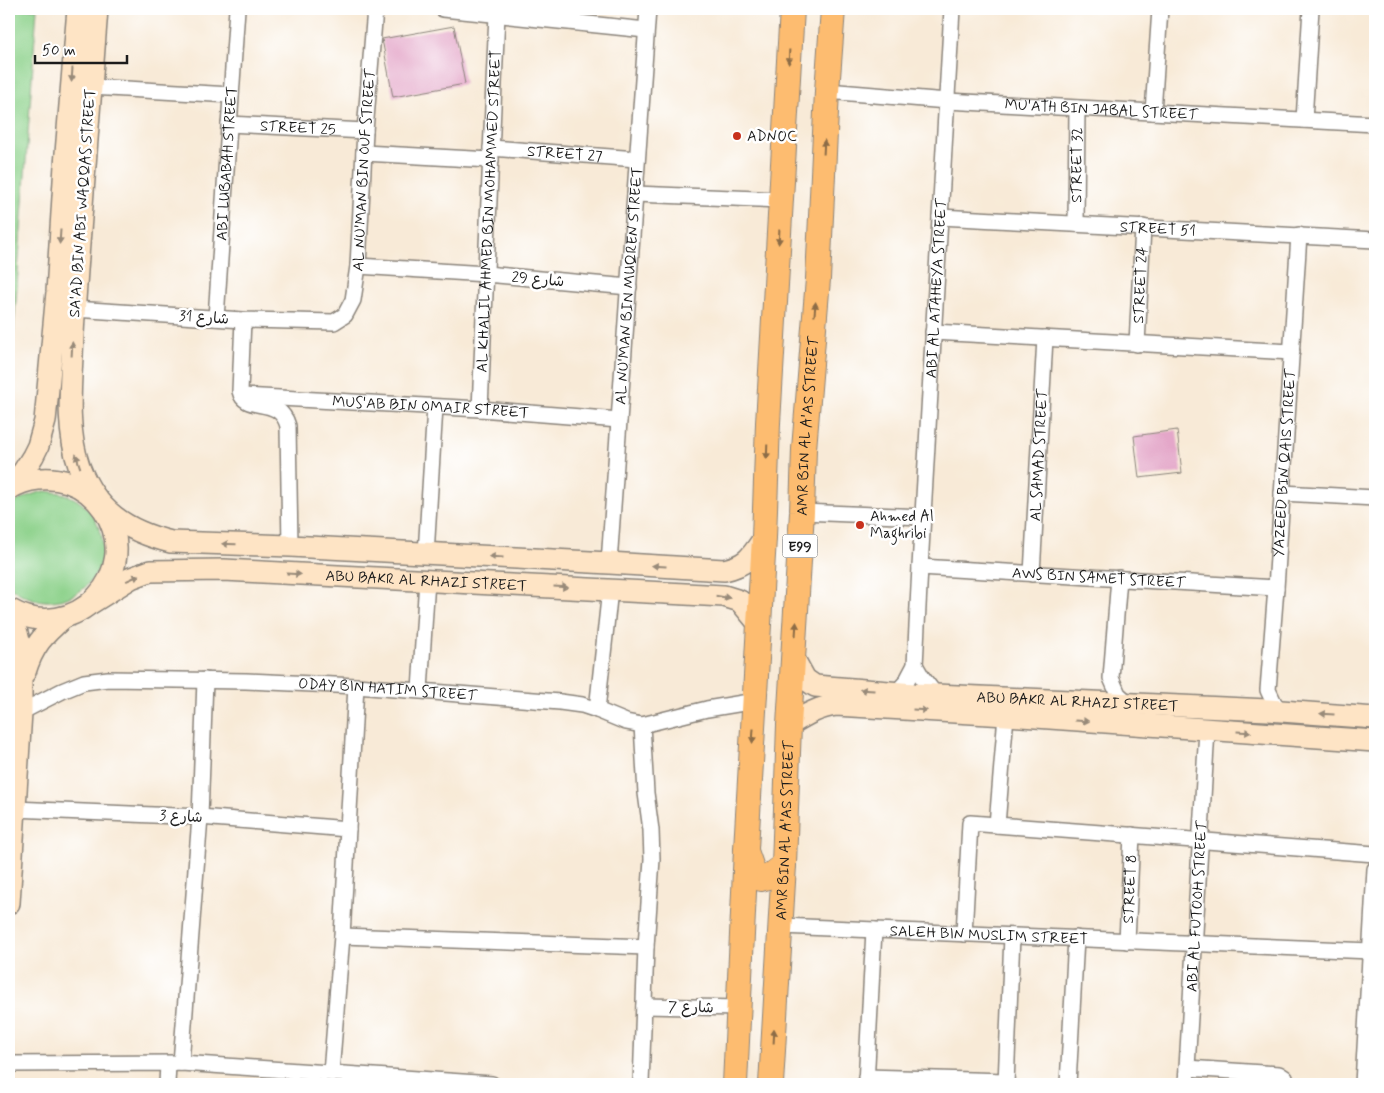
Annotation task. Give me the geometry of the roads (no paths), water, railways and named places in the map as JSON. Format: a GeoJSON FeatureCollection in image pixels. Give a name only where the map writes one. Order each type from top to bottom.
{"type":"FeatureCollection","features":[{"type":"Feature","properties":{"kind":"main road","name":"E99"},"geometry":{"type":"LineString","coordinates":[[735,1084],[764,538],[768,423],[792,9]]}},
{"type":"Feature","properties":{"kind":"main road","name":"AMR BIN AL A'AS STREET"},"geometry":{"type":"LineString","coordinates":[[772,1084],[804,449],[818,279],[832,9]]}},
{"type":"Feature","properties":{"kind":"main road"},"geometry":{"type":"LineString","coordinates":[[768,423],[775,405],[781,402],[794,406],[799,416],[804,449]]}},
{"type":"Feature","properties":{"kind":"main road"},"geometry":{"type":"LineString","coordinates":[[746,849],[754,874],[761,878],[768,877],[784,865]]}},
{"type":"Feature","properties":{"kind":"street","name":"SA'AD BIN ABI WAQQAS STREET"},"geometry":{"type":"LineString","coordinates":[[9,487],[34,456],[45,421],[57,292],[78,9]]}},
{"type":"Feature","properties":{"kind":"street","name":"SA'AD BIN ABI WAQQAS STREET"},"geometry":{"type":"LineString","coordinates":[[91,603],[102,592],[110,578],[115,564],[116,548],[115,532],[109,517],[90,489],[76,456],[73,444],[70,398],[74,309],[97,9]]}},
{"type":"Feature","properties":{"kind":"street","name":"ABI LUBABAH STREET"},"geometry":{"type":"LineString","coordinates":[[216,318],[237,9]]}},
{"type":"Feature","properties":{"kind":"street","name":"AL NU'MAN BIN OUF STREET"},"geometry":{"type":"LineString","coordinates":[[334,322],[345,315],[353,300],[358,266],[365,131],[375,9]]}},
{"type":"Feature","properties":{"kind":"street"},"geometry":{"type":"LineString","coordinates":[[443,9],[646,30]]}},
{"type":"Feature","properties":{"kind":"street","name":"AL NU'MAN BIN MUQREN STREET"},"geometry":{"type":"LineString","coordinates":[[609,563],[648,9]]}},
{"type":"Feature","properties":{"kind":"street","name":"ABI AL ATAHEYA STREET"},"geometry":{"type":"LineString","coordinates":[[915,665],[952,9]]}},
{"type":"Feature","properties":{"kind":"street"},"geometry":{"type":"LineString","coordinates":[[1153,112],[1160,9]]}},
{"type":"Feature","properties":{"kind":"street"},"geometry":{"type":"LineString","coordinates":[[1304,120],[1311,9]]}},
{"type":"Feature","properties":{"kind":"street","name":"AL KHALIL AHMED BIN MOHAMMED STREET"},"geometry":{"type":"LineString","coordinates":[[480,409],[497,14]]}},
{"type":"Feature","properties":{"kind":"street"},"geometry":{"type":"LineString","coordinates":[[91,87],[231,95]]}},
{"type":"Feature","properties":{"kind":"street","name":"MU'ATH BIN JABAL STREET"},"geometry":{"type":"LineString","coordinates":[[827,91],[947,101],[1375,124]]}},
{"type":"Feature","properties":{"kind":"street","name":"STREET 32"},"geometry":{"type":"LineString","coordinates":[[1076,224],[1077,108]]}},
{"type":"Feature","properties":{"kind":"street","name":"STREET 25"},"geometry":{"type":"LineString","coordinates":[[229,124],[365,131]]}},
{"type":"Feature","properties":{"kind":"street","name":"STREET 27"},"geometry":{"type":"LineString","coordinates":[[364,153],[491,154],[637,159]]}},
{"type":"Feature","properties":{"kind":"street"},"geometry":{"type":"LineString","coordinates":[[635,194],[781,200]]}},
{"type":"Feature","properties":{"kind":"street","name":"STREET 51"},"geometry":{"type":"LineString","coordinates":[[940,216],[1375,240]]}},
{"type":"Feature","properties":{"kind":"street","name":"STREET 24"},"geometry":{"type":"LineString","coordinates":[[1136,344],[1143,227]]}},
{"type":"Feature","properties":{"kind":"street","name":"YAZEED BIN QAIS STREET"},"geometry":{"type":"LineString","coordinates":[[1268,690],[1299,235]]}},
{"type":"Feature","properties":{"kind":"street","name":"شارع 29"},"geometry":{"type":"LineString","coordinates":[[358,266],[629,286]]}},
{"type":"Feature","properties":{"kind":"street","name":"شارع 31"},"geometry":{"type":"LineString","coordinates":[[74,309],[243,320],[334,322]]}},
{"type":"Feature","properties":{"kind":"street"},"geometry":{"type":"LineString","coordinates":[[243,320],[240,391],[242,396],[248,402],[271,406],[279,410],[285,417],[288,426],[290,546]]}},
{"type":"Feature","properties":{"kind":"street"},"geometry":{"type":"LineString","coordinates":[[933,332],[1292,352]]}},
{"type":"Feature","properties":{"kind":"street","name":"AL SAMAD STREET"},"geometry":{"type":"LineString","coordinates":[[1032,574],[1045,338]]}},
{"type":"Feature","properties":{"kind":"street","name":"MUS'AB BIN OMAIR STREET"},"geometry":{"type":"LineString","coordinates":[[242,396],[480,409],[619,420]]}},
{"type":"Feature","properties":{"kind":"street"},"geometry":{"type":"LineString","coordinates":[[426,554],[435,407]]}},
{"type":"Feature","properties":{"kind":"street","name":"ABU BAKR AL RHAZI STREET"},"geometry":{"type":"LineString","coordinates":[[9,487],[29,480],[45,478],[61,480],[76,485],[89,493],[127,526],[153,538],[171,542],[290,546],[724,570],[743,564],[752,556],[764,538]]}},
{"type":"Feature","properties":{"kind":"street"},"geometry":{"type":"LineString","coordinates":[[1282,493],[1375,498]]}},
{"type":"Feature","properties":{"kind":"street"},"geometry":{"type":"LineString","coordinates":[[802,512],[923,517]]}},
{"type":"Feature","properties":{"kind":"street","name":"AWS BIN SAMET STREET"},"geometry":{"type":"LineString","coordinates":[[920,567],[1276,588]]}},
{"type":"Feature","properties":{"kind":"street","name":"ABU BAKR AL RHAZI STREET"},"geometry":{"type":"LineString","coordinates":[[63,618],[78,612],[131,578],[150,571],[224,570],[724,596],[740,601],[759,624]]}},
{"type":"Feature","properties":{"kind":"street"},"geometry":{"type":"LineString","coordinates":[[1096,701],[1111,678],[1118,578]]}},
{"type":"Feature","properties":{"kind":"street"},"geometry":{"type":"LineString","coordinates":[[420,690],[427,580]]}},
{"type":"Feature","properties":{"kind":"street"},"geometry":{"type":"LineString","coordinates":[[597,710],[610,589]]}},
{"type":"Feature","properties":{"kind":"street"},"geometry":{"type":"LineString","coordinates":[[9,609],[16,614],[31,619],[63,618]]}},
{"type":"Feature","properties":{"kind":"street"},"geometry":{"type":"LineString","coordinates":[[20,703],[24,673],[30,656],[46,633],[63,618]]}},
{"type":"Feature","properties":{"kind":"street"},"geometry":{"type":"LineString","coordinates":[[9,620],[17,633],[21,649],[20,703],[9,903]]}},
{"type":"Feature","properties":{"kind":"street","name":"ABU BAKR AL RHAZI STREET"},"geometry":{"type":"LineString","coordinates":[[794,658],[805,679],[815,686],[897,692],[1127,702],[1374,716]]}},
{"type":"Feature","properties":{"kind":"street"},"geometry":{"type":"LineString","coordinates":[[897,692],[909,677],[915,665]]}},
{"type":"Feature","properties":{"kind":"street"},"geometry":{"type":"LineString","coordinates":[[915,665],[935,694]]}},
{"type":"Feature","properties":{"kind":"street"},"geometry":{"type":"LineString","coordinates":[[1111,678],[1118,694],[1127,702]]}},
{"type":"Feature","properties":{"kind":"street","name":"ODAY BIN HATIM STREET"},"geometry":{"type":"LineString","coordinates":[[20,703],[62,691],[84,682],[108,679],[205,680],[356,686],[560,702],[597,710],[626,722],[642,725],[707,709],[755,701]]}},
{"type":"Feature","properties":{"kind":"street"},"geometry":{"type":"LineString","coordinates":[[167,1084],[175,1063],[200,817],[205,680]]}},
{"type":"Feature","properties":{"kind":"street"},"geometry":{"type":"LineString","coordinates":[[331,1073],[342,936],[356,686]]}},
{"type":"Feature","properties":{"kind":"street"},"geometry":{"type":"LineString","coordinates":[[1252,709],[1268,690],[1274,703],[1280,710]]}},
{"type":"Feature","properties":{"kind":"street","name":"ABU BAKR AL RHAZI STREET"},"geometry":{"type":"LineString","coordinates":[[789,725],[824,706],[836,705],[1375,741]]}},
{"type":"Feature","properties":{"kind":"street"},"geometry":{"type":"LineString","coordinates":[[997,825],[1006,715]]}},
{"type":"Feature","properties":{"kind":"street"},"geometry":{"type":"LineString","coordinates":[[641,1084],[646,947],[652,859],[642,725]]}},
{"type":"Feature","properties":{"kind":"street","name":"ABI AL FUTOOH STREET"},"geometry":{"type":"LineString","coordinates":[[1186,1084],[1207,730]]}},
{"type":"Feature","properties":{"kind":"street","name":"شارع 3"},"geometry":{"type":"LineString","coordinates":[[14,809],[200,817],[348,829]]}},
{"type":"Feature","properties":{"kind":"street"},"geometry":{"type":"LineString","coordinates":[[964,934],[970,823],[1375,854]]}},
{"type":"Feature","properties":{"kind":"street","name":"STREET 8"},"geometry":{"type":"LineString","coordinates":[[1127,941],[1132,835]]}},
{"type":"Feature","properties":{"kind":"street"},"geometry":{"type":"LineString","coordinates":[[1363,1084],[1375,869]]}},
{"type":"Feature","properties":{"kind":"street","name":"SALEH BIN MUSLIM STREET"},"geometry":{"type":"LineString","coordinates":[[781,926],[1371,951]]}},
{"type":"Feature","properties":{"kind":"street"},"geometry":{"type":"LineString","coordinates":[[874,930],[866,1080],[1006,1082],[1012,936]]}},
{"type":"Feature","properties":{"kind":"street"},"geometry":{"type":"LineString","coordinates":[[342,936],[646,947]]}},
{"type":"Feature","properties":{"kind":"street"},"geometry":{"type":"LineString","coordinates":[[1068,1084],[1076,938]]}},
{"type":"Feature","properties":{"kind":"street","name":"شارع 7"},"geometry":{"type":"LineString","coordinates":[[644,1006],[739,1008]]}},
{"type":"Feature","properties":{"kind":"street"},"geometry":{"type":"LineString","coordinates":[[9,1064],[175,1063],[492,1084]]}},
{"type":"Feature","properties":{"kind":"street"},"geometry":{"type":"LineString","coordinates":[[1187,1068],[1282,1079]]}},
{"type":"Feature","properties":{"kind":"place","name":"ADNOC"},"geometry":{"type":"Point","coordinates":[737,136]}},
{"type":"Feature","properties":{"kind":"place","name":"Ahmed Al Maghribi"},"geometry":{"type":"Point","coordinates":[860,525]}}]}
